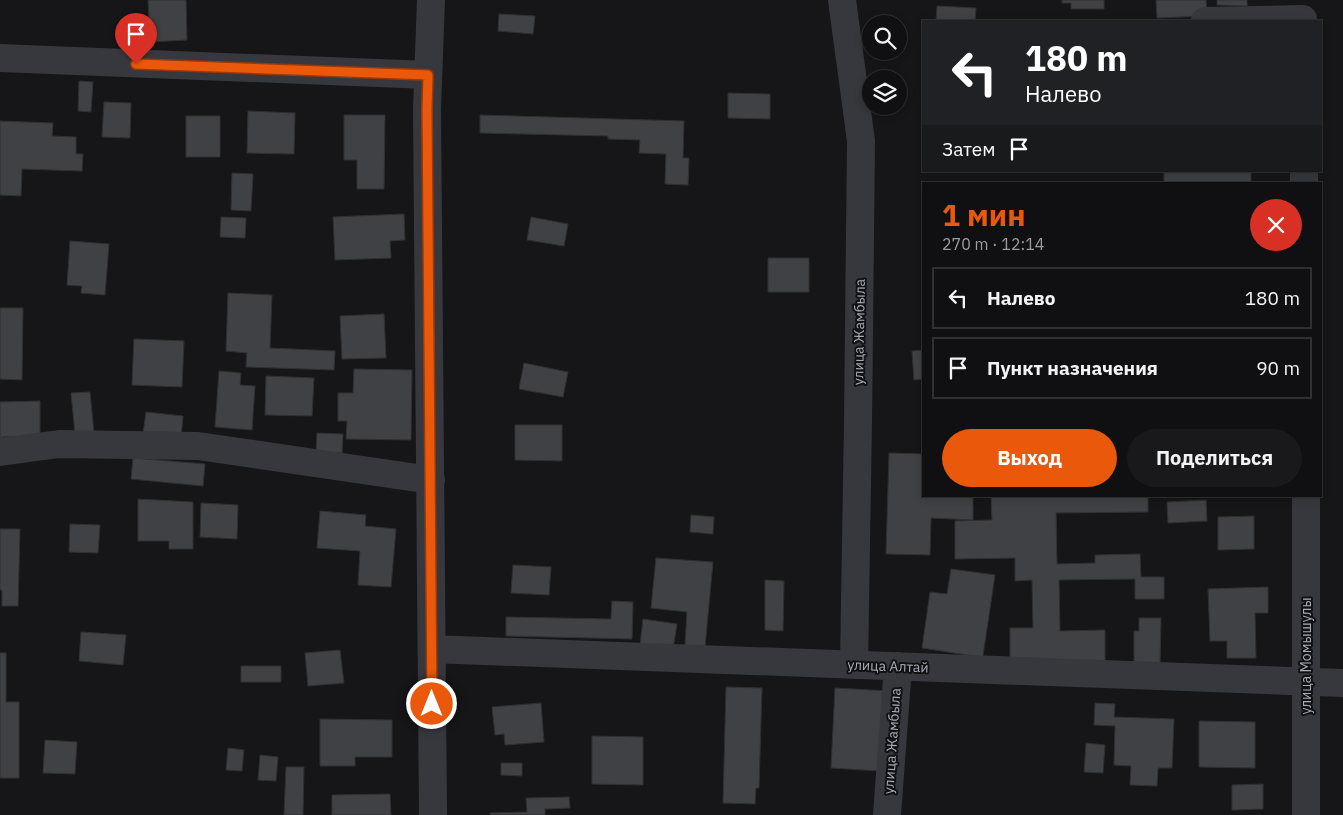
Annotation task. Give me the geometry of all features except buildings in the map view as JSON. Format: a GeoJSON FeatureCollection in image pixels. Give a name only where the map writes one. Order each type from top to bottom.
{"type":"FeatureCollection","features":[{"type":"Feature","properties":{"kind":"street"},"geometry":{"type":"LineString","coordinates":[[431,0],[427,109],[432,815]]}},
{"type":"Feature","properties":{"kind":"street","name":"улица Жамбыла"},"geometry":{"type":"LineString","coordinates":[[842,0],[861,141],[854,665]]}},
{"type":"Feature","properties":{"kind":"street"},"geometry":{"type":"LineString","coordinates":[[1217,20],[1303,13]]}},
{"type":"Feature","properties":{"kind":"street"},"geometry":{"type":"LineString","coordinates":[[0,58],[428,75]]}},
{"type":"Feature","properties":{"kind":"street"},"geometry":{"type":"LineString","coordinates":[[0,452],[59,444],[198,446],[431,480]]}},
{"type":"Feature","properties":{"kind":"street","name":"улица Момышулы"},"geometry":{"type":"LineString","coordinates":[[1306,497],[1306,815]]}},
{"type":"Feature","properties":{"kind":"street","name":"улица Алтай"},"geometry":{"type":"LineString","coordinates":[[432,649],[1343,683]]}},
{"type":"Feature","properties":{"kind":"street","name":"улица Жамбыла"},"geometry":{"type":"LineString","coordinates":[[887,815],[898,666]]}},
{"type":"Feature","properties":{"kind":"route"},"geometry":{"type":"LineString","coordinates":[[136,64],[428,75],[432,704]]}}]}
